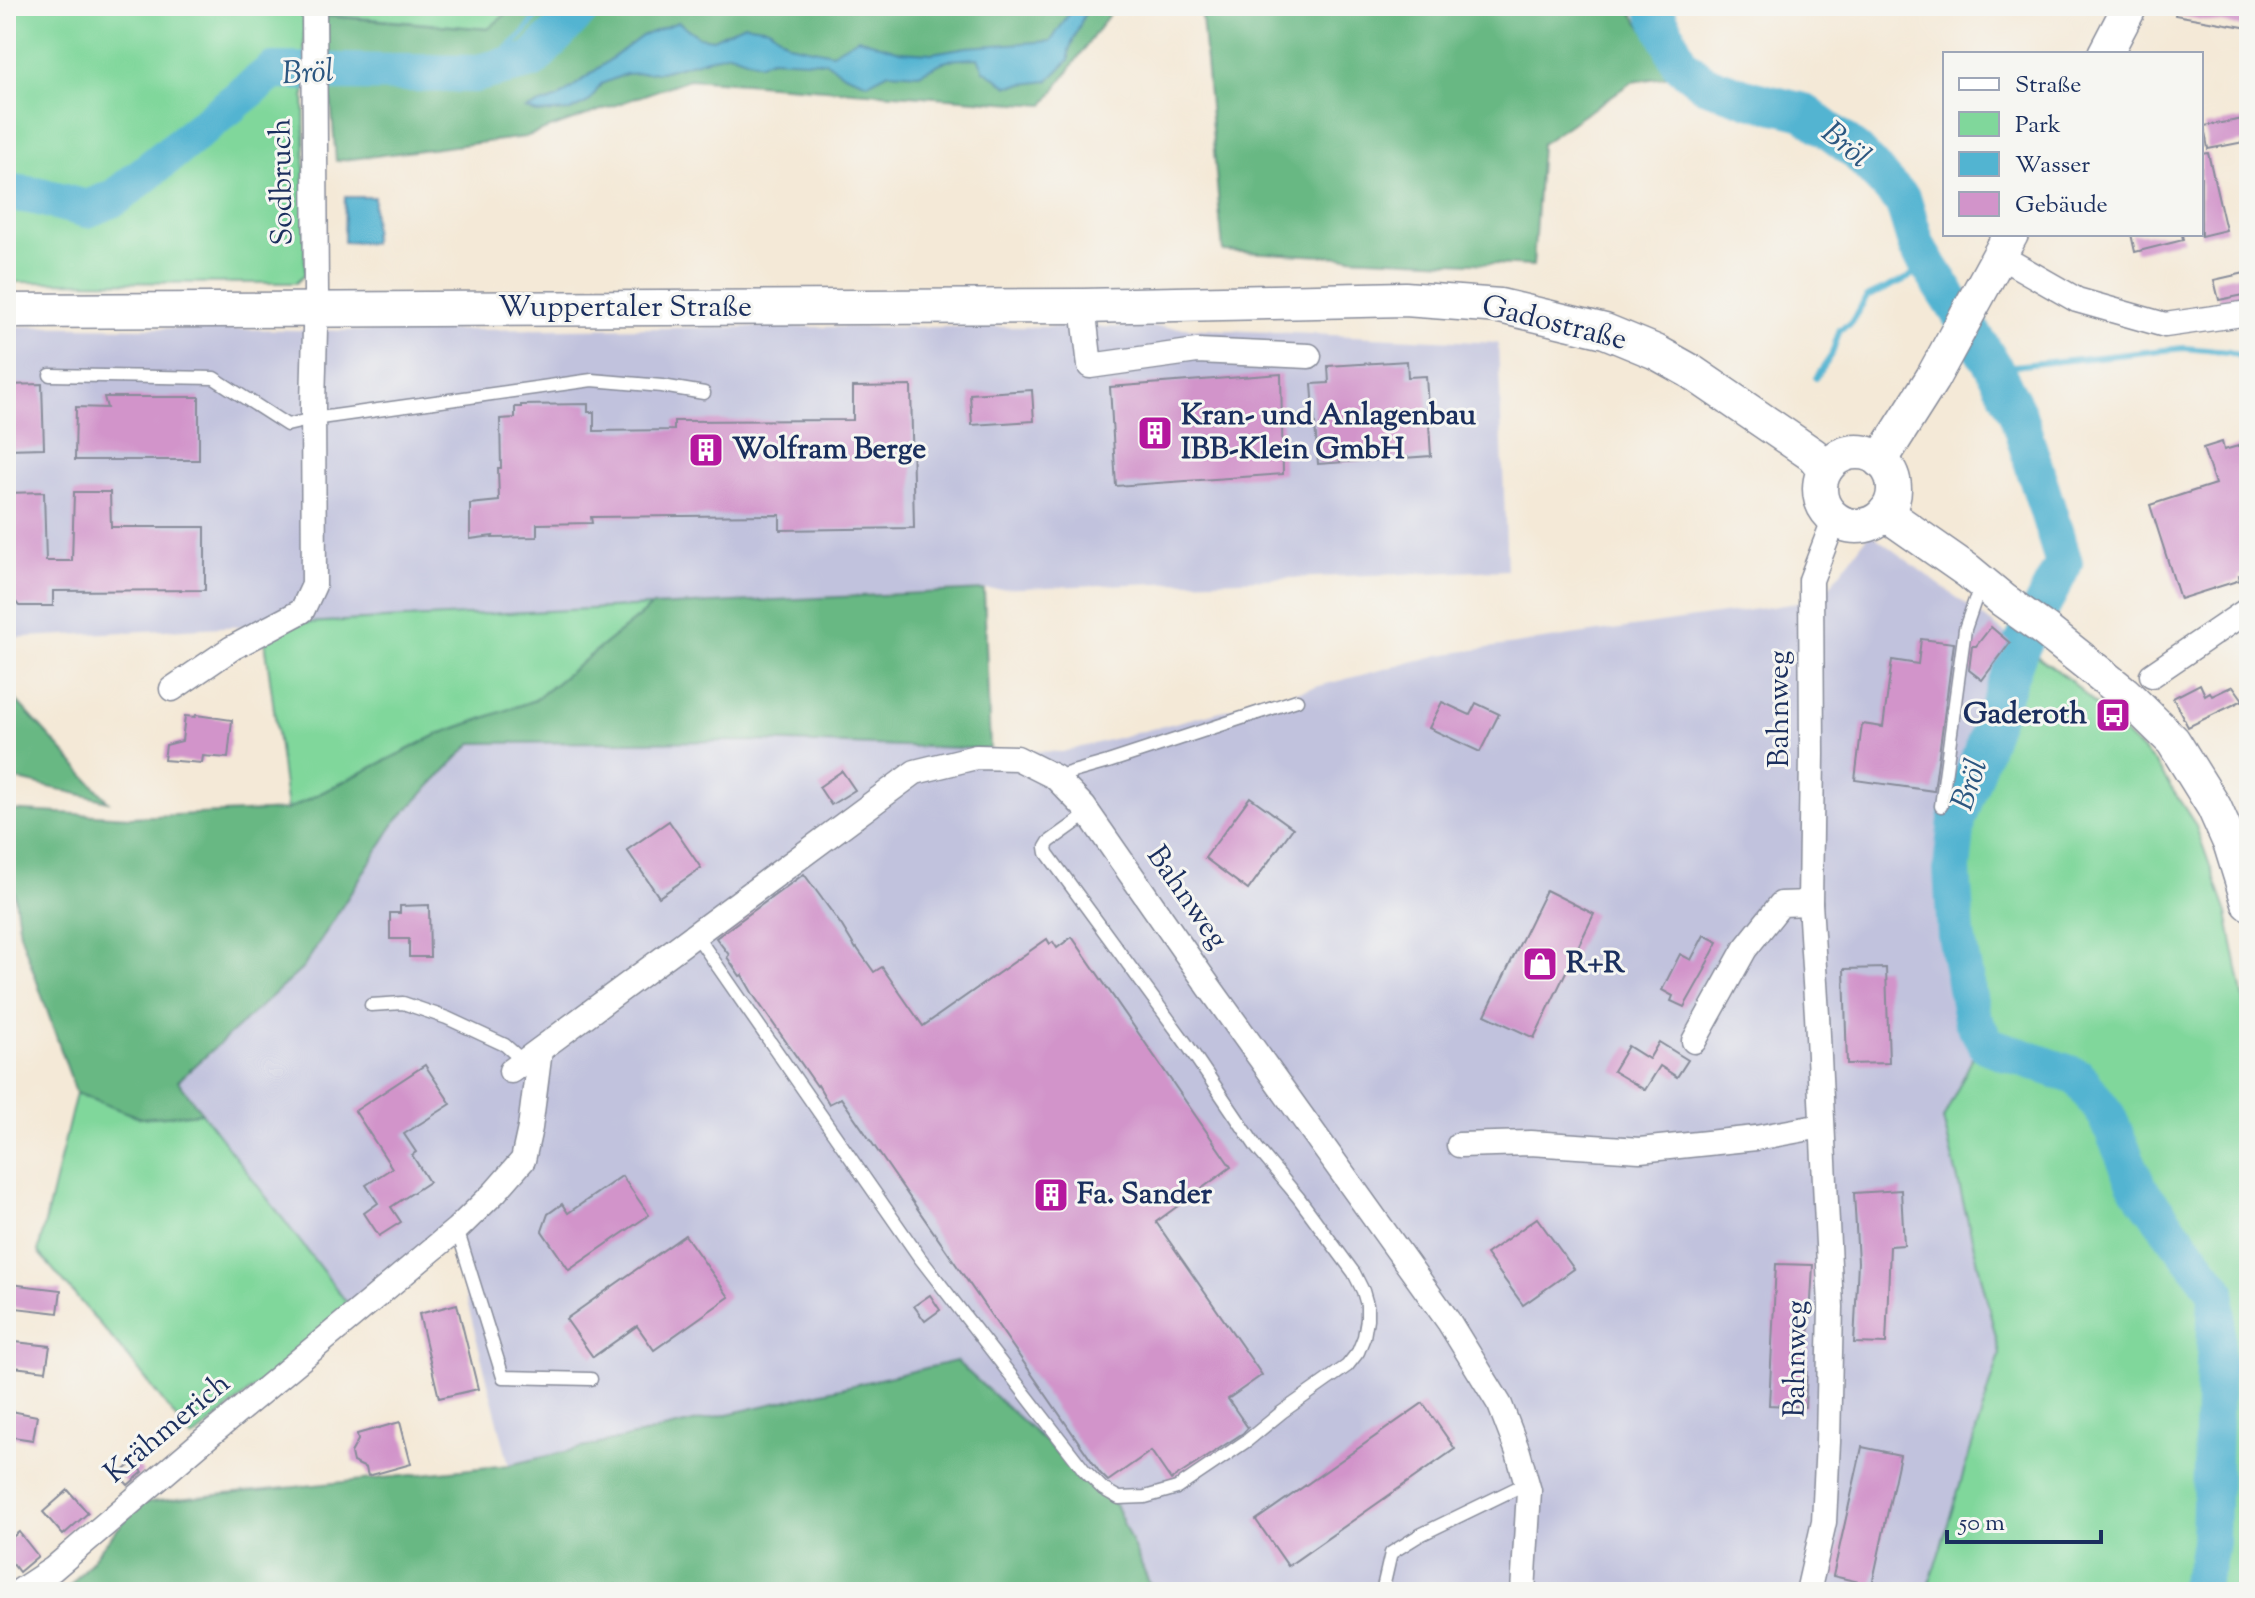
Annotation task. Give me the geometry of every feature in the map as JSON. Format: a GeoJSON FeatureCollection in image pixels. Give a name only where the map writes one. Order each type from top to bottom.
{"type":"FeatureCollection","features":[{"type":"Feature","properties":{"kind":"main road"},"geometry":{"type":"LineString","coordinates":[[2106,52],[2130,6]]}},
{"type":"Feature","properties":{"kind":"main road"},"geometry":{"type":"LineString","coordinates":[[1880,461],[1932,379],[2006,245]]}},
{"type":"Feature","properties":{"kind":"main road","name":"Gadostraße"},"geometry":{"type":"LineString","coordinates":[[1244,304],[1405,299],[1500,306],[1605,331],[1656,352],[1690,371],[1813,455],[1825,470]]}},
{"type":"Feature","properties":{"kind":"main road","name":"Wuppertaler Straße"},"geometry":{"type":"LineString","coordinates":[[6,311],[1244,304]]}},
{"type":"Feature","properties":{"kind":"main road"},"geometry":{"type":"LineString","coordinates":[[1850,453],[1871,455],[1880,461],[1893,480],[1894,492],[1885,513],[1867,525],[1847,525],[1837,521],[1823,504],[1820,492],[1825,470],[1840,456],[1850,453]]}},
{"type":"Feature","properties":{"kind":"main road"},"geometry":{"type":"LineString","coordinates":[[1885,513],[2045,630],[2124,693],[2173,741],[2214,807],[2246,883]]}},
{"type":"Feature","properties":{"kind":"street","name":"Sodbruch"},"geometry":{"type":"LineString","coordinates":[[172,689],[232,648],[302,611],[314,585],[314,11]]}},
{"type":"Feature","properties":{"kind":"street"},"geometry":{"type":"LineString","coordinates":[[2006,245],[2077,300],[2165,325],[2249,313]]}},
{"type":"Feature","properties":{"kind":"street"},"geometry":{"type":"LineString","coordinates":[[1083,306],[1090,366],[1197,351],[1309,356]]}},
{"type":"Feature","properties":{"kind":"street","name":"Bahnweg"},"geometry":{"type":"LineString","coordinates":[[1808,1592],[1824,1522],[1831,1307],[1810,903],[1811,580],[1831,528],[1837,521]]}},
{"type":"Feature","properties":{"kind":"street"},"geometry":{"type":"LineString","coordinates":[[2152,675],[2249,609]]}},
{"type":"Feature","properties":{"kind":"street","name":"Bahnweg"},"geometry":{"type":"LineString","coordinates":[[525,1061],[915,772],[976,757],[1017,758],[1055,777],[1088,814],[1449,1322],[1500,1405],[1529,1491],[1523,1592]]}},
{"type":"Feature","properties":{"kind":"street"},"geometry":{"type":"LineString","coordinates":[[1694,1041],[1745,949],[1781,904],[1810,903]]}},
{"type":"Feature","properties":{"kind":"street"},"geometry":{"type":"LineString","coordinates":[[457,1229],[523,1160],[530,1128],[525,1061]]}},
{"type":"Feature","properties":{"kind":"street"},"geometry":{"type":"LineString","coordinates":[[1459,1145],[1530,1143],[1640,1150],[1756,1138],[1822,1126]]}},
{"type":"Feature","properties":{"kind":"street","name":"Krähmerich"},"geometry":{"type":"LineString","coordinates":[[18,1592],[53,1569],[457,1229]]}},
{"type":"Feature","properties":{"kind":"lane"},"geometry":{"type":"LineString","coordinates":[[50,375],[214,378],[287,425],[592,380],[704,393]]}},
{"type":"Feature","properties":{"kind":"lane"},"geometry":{"type":"LineString","coordinates":[[1941,806],[1965,629],[1975,600],[1995,593]]}},
{"type":"Feature","properties":{"kind":"lane"},"geometry":{"type":"LineString","coordinates":[[1055,777],[1297,700]]}},
{"type":"Feature","properties":{"kind":"lane"},"geometry":{"type":"LineString","coordinates":[[696,935],[920,1258],[1084,1470],[1103,1489],[1119,1498],[1131,1499],[1172,1491],[1248,1440],[1347,1366],[1358,1352],[1364,1337],[1367,1305],[1354,1273],[1257,1148],[1188,1046],[1047,853],[1049,842],[1088,814]]}},
{"type":"Feature","properties":{"kind":"lane"},"geometry":{"type":"LineString","coordinates":[[371,1005],[403,1003],[447,1018],[505,1045],[525,1061]]}},
{"type":"Feature","properties":{"kind":"lane"},"geometry":{"type":"LineString","coordinates":[[457,1229],[503,1377],[591,1379]]}},
{"type":"Feature","properties":{"kind":"lane"},"geometry":{"type":"LineString","coordinates":[[1382,1592],[1391,1553],[1420,1535],[1527,1483]]}},
{"type":"Feature","properties":{"kind":"shaded area"},"geometry":{"type":"Polygon","coordinates":[[[6,326],[368,331],[1163,327],[1498,343],[1507,570],[941,591],[6,638],[6,326]]]}},
{"type":"Feature","properties":{"kind":"shaded area"},"geometry":{"type":"Polygon","coordinates":[[[1870,533],[2014,640],[1951,831],[1977,1050],[1943,1119],[2000,1354],[1927,1592],[1153,1592],[1116,1506],[956,1361],[509,1465],[449,1231],[351,1308],[178,1081],[303,968],[396,821],[472,743],[758,741],[1062,752],[1439,655],[1819,600],[1870,533]]]}},
{"type":"Feature","properties":{"kind":"green space"},"geometry":{"type":"Polygon","coordinates":[[[6,6],[304,6],[305,274],[296,283],[6,282],[6,6]]]}},
{"type":"Feature","properties":{"kind":"green space"},"geometry":{"type":"Polygon","coordinates":[[[324,6],[516,6],[489,29],[324,15],[324,6]]]}},
{"type":"Feature","properties":{"kind":"green space"},"geometry":{"type":"Polygon","coordinates":[[[516,6],[1115,6],[1044,105],[689,79],[525,137],[336,161],[324,16],[488,29],[516,6]]]}},
{"type":"Feature","properties":{"kind":"green space"},"geometry":{"type":"Polygon","coordinates":[[[1201,6],[1627,6],[1676,75],[1632,82],[1541,144],[1533,266],[1223,251],[1201,6]]]}},
{"type":"Feature","properties":{"kind":"green space"},"geometry":{"type":"Polygon","coordinates":[[[984,590],[990,749],[758,741],[472,743],[396,821],[303,968],[178,1081],[202,1113],[141,1118],[76,1093],[20,933],[6,835],[6,810],[130,817],[287,810],[439,734],[535,700],[652,606],[984,590]]]}},
{"type":"Feature","properties":{"kind":"green space"},"geometry":{"type":"Polygon","coordinates":[[[652,606],[535,700],[439,734],[287,810],[263,625],[652,606]]]}},
{"type":"Feature","properties":{"kind":"green space"},"geometry":{"type":"Polygon","coordinates":[[[2014,640],[2069,679],[2155,763],[2195,824],[2227,913],[2249,1025],[2249,1592],[1927,1592],[2000,1354],[1943,1119],[1977,1049],[1951,831],[2014,640]]]}},
{"type":"Feature","properties":{"kind":"green space"},"geometry":{"type":"Polygon","coordinates":[[[6,689],[108,801],[6,777],[6,689]]]}},
{"type":"Feature","properties":{"kind":"green space"},"geometry":{"type":"Polygon","coordinates":[[[76,1093],[141,1118],[202,1113],[351,1308],[192,1439],[133,1363],[38,1252],[76,1093]]]}},
{"type":"Feature","properties":{"kind":"green space"},"geometry":{"type":"Polygon","coordinates":[[[956,1361],[1116,1506],[1153,1592],[65,1592],[139,1503],[509,1465],[956,1361]]]}},
{"type":"Feature","properties":{"kind":"water"},"geometry":{"type":"Polygon","coordinates":[[[1074,6],[1088,6],[1069,50],[1069,60],[1048,81],[1008,86],[984,70],[978,58],[947,60],[919,74],[889,72],[868,83],[844,74],[826,62],[771,59],[760,64],[729,53],[661,72],[626,74],[601,84],[590,101],[571,111],[537,113],[526,109],[558,98],[642,36],[678,22],[699,37],[713,39],[744,24],[769,28],[789,44],[832,53],[858,38],[900,51],[932,53],[967,47],[1051,41],[1074,6]]]}},
{"type":"Feature","properties":{"kind":"water"},"geometry":{"type":"Polygon","coordinates":[[[345,197],[374,197],[373,243],[344,242],[345,197]]]}},
{"type":"Feature","properties":{"kind":"building"},"geometry":{"type":"Polygon","coordinates":[[[2176,6],[2249,6],[2249,28],[2175,15],[2176,6]]]}},
{"type":"Feature","properties":{"kind":"building"},"geometry":{"type":"Polygon","coordinates":[[[2249,118],[2249,141],[2208,149],[2204,126],[2249,118]]]}},
{"type":"Feature","properties":{"kind":"building"},"geometry":{"type":"Polygon","coordinates":[[[2208,153],[2226,230],[2203,236],[2203,154],[2208,153]]]}},
{"type":"Feature","properties":{"kind":"building"},"geometry":{"type":"Polygon","coordinates":[[[2131,236],[2182,236],[2183,240],[2135,252],[2131,236]]]}},
{"type":"Feature","properties":{"kind":"building"},"geometry":{"type":"Polygon","coordinates":[[[2249,272],[2249,294],[2219,300],[2214,280],[2249,272]]]}},
{"type":"Feature","properties":{"kind":"building"},"geometry":{"type":"Polygon","coordinates":[[[1407,361],[1408,377],[1426,376],[1431,456],[1318,464],[1312,384],[1329,383],[1328,366],[1407,361]]]}},
{"type":"Feature","properties":{"kind":"building"},"geometry":{"type":"Polygon","coordinates":[[[1281,374],[1283,474],[1116,486],[1110,387],[1281,374]]]}},
{"type":"Feature","properties":{"kind":"building"},"geometry":{"type":"Polygon","coordinates":[[[42,384],[44,448],[6,449],[6,385],[42,384]]]}},
{"type":"Feature","properties":{"kind":"building","name":"Wolfram Berge"},"geometry":{"type":"Polygon","coordinates":[[[911,386],[914,528],[780,530],[780,515],[591,517],[592,523],[537,524],[537,537],[470,539],[470,504],[499,501],[500,419],[515,418],[515,407],[588,404],[588,412],[594,412],[594,431],[674,430],[674,421],[853,420],[853,387],[911,386]]]}},
{"type":"Feature","properties":{"kind":"building"},"geometry":{"type":"Polygon","coordinates":[[[1032,390],[1034,421],[972,425],[970,394],[1032,390]]]}},
{"type":"Feature","properties":{"kind":"building"},"geometry":{"type":"Polygon","coordinates":[[[104,397],[199,397],[199,460],[75,460],[76,407],[107,408],[104,397]]]}},
{"type":"Feature","properties":{"kind":"building"},"geometry":{"type":"Polygon","coordinates":[[[2222,442],[2224,450],[2249,443],[2249,573],[2239,576],[2240,580],[2180,599],[2150,505],[2215,484],[2203,448],[2222,442]]]}},
{"type":"Feature","properties":{"kind":"building"},"geometry":{"type":"Polygon","coordinates":[[[44,492],[46,561],[72,561],[74,492],[110,492],[111,527],[205,527],[205,590],[53,591],[53,606],[19,606],[6,589],[6,493],[44,492]]]}},
{"type":"Feature","properties":{"kind":"building"},"geometry":{"type":"Polygon","coordinates":[[[1991,627],[2010,643],[1982,680],[1969,670],[1972,646],[1976,646],[1991,627]]]}},
{"type":"Feature","properties":{"kind":"building"},"geometry":{"type":"Polygon","coordinates":[[[1921,639],[1954,643],[1934,791],[1855,780],[1862,724],[1883,727],[1892,660],[1918,664],[1921,639]]]}},
{"type":"Feature","properties":{"kind":"building"},"geometry":{"type":"Polygon","coordinates":[[[2200,684],[2205,695],[2210,692],[2212,696],[2233,686],[2243,700],[2188,727],[2173,698],[2200,684]]]}},
{"type":"Feature","properties":{"kind":"building"},"geometry":{"type":"Polygon","coordinates":[[[1442,702],[1470,715],[1476,703],[1499,714],[1480,752],[1429,728],[1442,702]]]}},
{"type":"Feature","properties":{"kind":"building"},"geometry":{"type":"Polygon","coordinates":[[[185,716],[232,720],[228,758],[203,756],[202,763],[164,760],[166,745],[182,741],[185,716]]]}},
{"type":"Feature","properties":{"kind":"building"},"geometry":{"type":"Polygon","coordinates":[[[842,771],[855,790],[831,805],[819,787],[842,771]]]}},
{"type":"Feature","properties":{"kind":"building"},"geometry":{"type":"Polygon","coordinates":[[[1250,797],[1293,828],[1248,890],[1205,858],[1250,797]]]}},
{"type":"Feature","properties":{"kind":"building"},"geometry":{"type":"Polygon","coordinates":[[[669,821],[701,868],[659,897],[627,850],[669,821]]]}},
{"type":"Feature","properties":{"kind":"building","name":"Fa. Sander"},"geometry":{"type":"Polygon","coordinates":[[[804,874],[874,972],[882,967],[923,1026],[1047,939],[1057,948],[1072,937],[1231,1167],[1156,1222],[1262,1375],[1228,1399],[1248,1428],[1243,1433],[1171,1480],[1151,1451],[1108,1481],[1100,1473],[841,1098],[829,1104],[716,938],[804,874]]]}},
{"type":"Feature","properties":{"kind":"building","name":"R+R"},"geometry":{"type":"Polygon","coordinates":[[[1546,890],[1594,914],[1534,1038],[1485,1015],[1546,890]]]}},
{"type":"Feature","properties":{"kind":"building"},"geometry":{"type":"Polygon","coordinates":[[[429,905],[430,957],[409,957],[409,939],[390,939],[390,913],[400,913],[400,906],[429,905]]]}},
{"type":"Feature","properties":{"kind":"building"},"geometry":{"type":"Polygon","coordinates":[[[1704,935],[1718,942],[1684,1007],[1671,1001],[1673,996],[1662,990],[1680,954],[1691,960],[1704,935]]]}},
{"type":"Feature","properties":{"kind":"building"},"geometry":{"type":"Polygon","coordinates":[[[1886,968],[1889,1063],[1847,1064],[1844,969],[1886,968]]]}},
{"type":"Feature","properties":{"kind":"building"},"geometry":{"type":"Polygon","coordinates":[[[1659,1042],[1688,1060],[1677,1077],[1660,1066],[1645,1090],[1613,1071],[1628,1046],[1649,1059],[1659,1042]]]}},
{"type":"Feature","properties":{"kind":"building"},"geometry":{"type":"Polygon","coordinates":[[[425,1065],[451,1104],[404,1134],[416,1152],[412,1155],[429,1182],[391,1207],[401,1222],[379,1236],[364,1213],[378,1203],[366,1185],[392,1168],[355,1111],[425,1065]]]}},
{"type":"Feature","properties":{"kind":"building"},"geometry":{"type":"Polygon","coordinates":[[[622,1176],[649,1215],[569,1270],[542,1231],[548,1214],[562,1204],[568,1213],[622,1176]]]}},
{"type":"Feature","properties":{"kind":"building"},"geometry":{"type":"Polygon","coordinates":[[[1901,1190],[1904,1245],[1890,1246],[1886,1344],[1854,1343],[1858,1262],[1854,1193],[1901,1190]]]}},
{"type":"Feature","properties":{"kind":"building"},"geometry":{"type":"Polygon","coordinates":[[[1537,1218],[1574,1269],[1523,1305],[1486,1254],[1537,1218]]]}},
{"type":"Feature","properties":{"kind":"building"},"geometry":{"type":"Polygon","coordinates":[[[685,1235],[729,1297],[654,1350],[637,1326],[593,1357],[566,1319],[685,1235]]]}},
{"type":"Feature","properties":{"kind":"building"},"geometry":{"type":"Polygon","coordinates":[[[1776,1264],[1813,1265],[1805,1407],[1769,1405],[1776,1264]]]}},
{"type":"Feature","properties":{"kind":"building"},"geometry":{"type":"Polygon","coordinates":[[[10,1284],[61,1290],[58,1313],[7,1307],[10,1284]]]}},
{"type":"Feature","properties":{"kind":"building"},"geometry":{"type":"Polygon","coordinates":[[[930,1295],[940,1310],[925,1321],[914,1306],[930,1295]]]}},
{"type":"Feature","properties":{"kind":"building"},"geometry":{"type":"Polygon","coordinates":[[[457,1304],[478,1389],[439,1398],[419,1314],[457,1304]]]}},
{"type":"Feature","properties":{"kind":"building"},"geometry":{"type":"Polygon","coordinates":[[[6,1341],[50,1346],[46,1371],[6,1366],[6,1341]]]}},
{"type":"Feature","properties":{"kind":"building"},"geometry":{"type":"Polygon","coordinates":[[[1423,1403],[1455,1449],[1288,1566],[1256,1520],[1423,1403]]]}},
{"type":"Feature","properties":{"kind":"building"},"geometry":{"type":"Polygon","coordinates":[[[6,1410],[37,1416],[33,1440],[6,1436],[6,1410]]]}},
{"type":"Feature","properties":{"kind":"building"},"geometry":{"type":"Polygon","coordinates":[[[400,1422],[411,1464],[368,1476],[366,1468],[353,1462],[351,1453],[358,1440],[357,1434],[400,1422]]]}},
{"type":"Feature","properties":{"kind":"building"},"geometry":{"type":"Polygon","coordinates":[[[1862,1447],[1900,1455],[1872,1585],[1833,1576],[1862,1447]]]}},
{"type":"Feature","properties":{"kind":"building"},"geometry":{"type":"Polygon","coordinates":[[[134,1462],[143,1472],[128,1485],[119,1475],[134,1462]]]}},
{"type":"Feature","properties":{"kind":"building"},"geometry":{"type":"Polygon","coordinates":[[[68,1490],[88,1513],[63,1535],[43,1512],[68,1490]]]}},
{"type":"Feature","properties":{"kind":"building"},"geometry":{"type":"Polygon","coordinates":[[[19,1532],[38,1556],[19,1572],[6,1555],[6,1542],[19,1532]]]}},
{"type":"Feature","properties":{"kind":"waterway"},"geometry":{"type":"LineString","coordinates":[[481,72],[521,36],[546,6]]}},
{"type":"Feature","properties":{"kind":"waterway","name":"Bröl"},"geometry":{"type":"LineString","coordinates":[[6,192],[87,209],[116,197],[273,71],[474,74],[532,60],[584,6]]}},
{"type":"Feature","properties":{"kind":"waterway","name":"Bröl"},"geometry":{"type":"LineString","coordinates":[[1653,6],[1680,64],[1704,83],[1750,99],[1804,112],[1856,151],[1903,201],[1917,247],[1992,364],[2017,412],[2064,563],[2017,655],[1957,820],[1952,869],[1956,935],[1972,1018],[1987,1045],[2078,1077],[2107,1116],[2138,1188],[2217,1291],[2210,1542],[2206,1566],[2196,1592]]}},
{"type":"Feature","properties":{"kind":"waterway"},"geometry":{"type":"LineString","coordinates":[[1816,378],[1831,356],[1840,329],[1850,324],[1867,297],[1908,278],[1927,262]]}},
{"type":"Feature","properties":{"kind":"waterway"},"geometry":{"type":"LineString","coordinates":[[1994,368],[2184,348],[2229,352],[2249,360]]}},
{"type":"Feature","properties":{"kind":"place","name":"Kran- und Anlagenbau IBB-Klein GmbH"},"geometry":{"type":"Point","coordinates":[1155,433]}},
{"type":"Feature","properties":{"kind":"place","name":"Wolfram Berge"},"geometry":{"type":"Point","coordinates":[706,450]}},
{"type":"Feature","properties":{"kind":"place","name":"Gaderoth"},"geometry":{"type":"Point","coordinates":[2113,715]}},
{"type":"Feature","properties":{"kind":"place","name":"R+R"},"geometry":{"type":"Point","coordinates":[1540,964]}},
{"type":"Feature","properties":{"kind":"place","name":"Fa. Sander"},"geometry":{"type":"Point","coordinates":[1051,1195]}}]}
